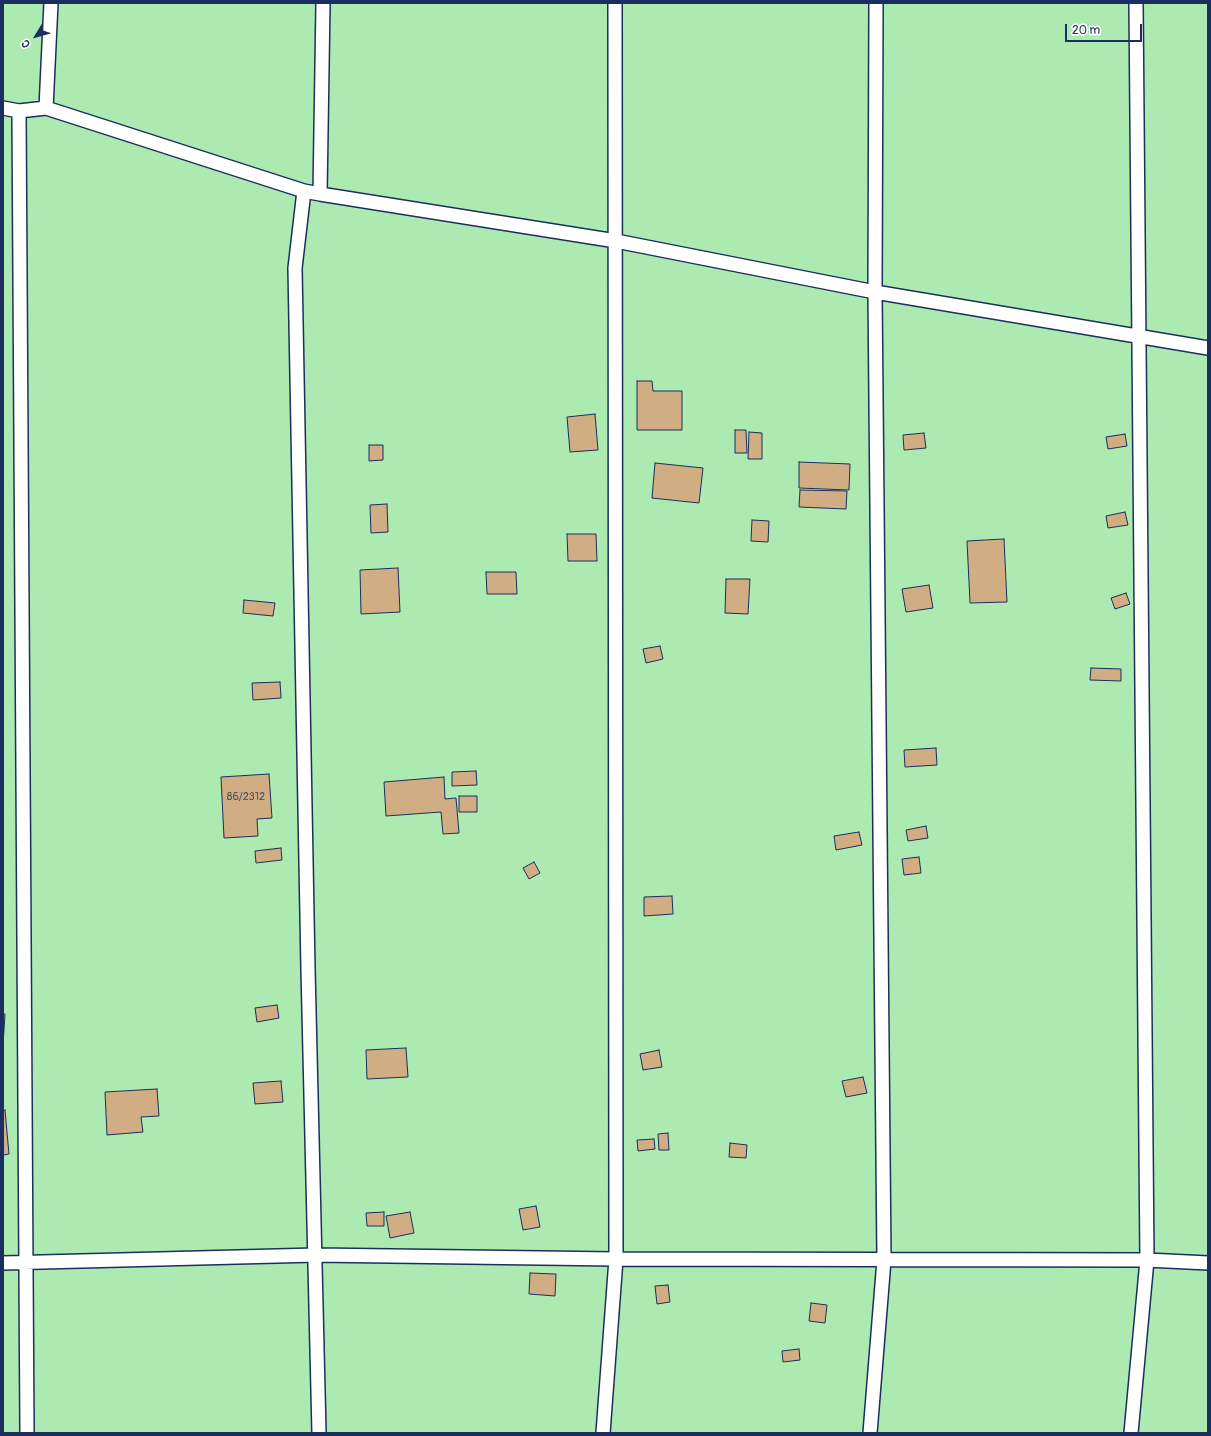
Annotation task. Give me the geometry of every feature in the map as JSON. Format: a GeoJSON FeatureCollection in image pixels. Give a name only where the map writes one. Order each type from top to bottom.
{"type":"FeatureCollection","features":[{"type":"Feature","properties":{"kind":"lane"},"geometry":{"type":"LineString","coordinates":[[46,108],[51,3]]}},
{"type":"Feature","properties":{"kind":"lane"},"geometry":{"type":"LineString","coordinates":[[320,194],[323,3]]}},
{"type":"Feature","properties":{"kind":"lane"},"geometry":{"type":"LineString","coordinates":[[603,1433],[616,1259],[615,3]]}},
{"type":"Feature","properties":{"kind":"lane"},"geometry":{"type":"LineString","coordinates":[[870,1433],[884,1260],[875,292],[876,3]]}},
{"type":"Feature","properties":{"kind":"lane"},"geometry":{"type":"LineString","coordinates":[[1131,1433],[1147,1260],[1136,3]]}},
{"type":"Feature","properties":{"kind":"lane"},"geometry":{"type":"LineString","coordinates":[[3,108],[19,111],[46,108],[304,191],[616,241],[875,292],[1208,348]]}},
{"type":"Feature","properties":{"kind":"lane"},"geometry":{"type":"LineString","coordinates":[[19,111],[26,1433]]}},
{"type":"Feature","properties":{"kind":"lane"},"geometry":{"type":"LineString","coordinates":[[304,191],[295,268],[308,961],[319,1433]]}},
{"type":"Feature","properties":{"kind":"lane"},"geometry":{"type":"LineString","coordinates":[[3,1263],[316,1255],[616,1259],[1147,1260],[1208,1263]]}},
{"type":"Feature","properties":{"kind":"green space"},"geometry":{"type":"Polygon","coordinates":[[[3,3],[1208,3],[1208,1433],[3,1433],[3,3]]]}},
{"type":"Feature","properties":{"kind":"building"},"geometry":{"type":"Polygon","coordinates":[[[637,381],[652,381],[653,391],[682,391],[682,430],[637,430],[637,381]]]}},
{"type":"Feature","properties":{"kind":"building"},"geometry":{"type":"Polygon","coordinates":[[[595,414],[598,450],[570,452],[567,417],[595,414]]]}},
{"type":"Feature","properties":{"kind":"building"},"geometry":{"type":"Polygon","coordinates":[[[735,430],[746,430],[747,453],[735,453],[735,430]]]}},
{"type":"Feature","properties":{"kind":"building"},"geometry":{"type":"Polygon","coordinates":[[[749,432],[762,433],[762,459],[748,459],[749,432]]]}},
{"type":"Feature","properties":{"kind":"building"},"geometry":{"type":"Polygon","coordinates":[[[924,433],[926,448],[904,450],[903,435],[924,433]]]}},
{"type":"Feature","properties":{"kind":"building"},"geometry":{"type":"Polygon","coordinates":[[[1125,434],[1127,446],[1108,449],[1106,437],[1125,434]]]}},
{"type":"Feature","properties":{"kind":"building"},"geometry":{"type":"Polygon","coordinates":[[[369,445],[383,445],[383,460],[369,461],[369,445]]]}},
{"type":"Feature","properties":{"kind":"building"},"geometry":{"type":"Polygon","coordinates":[[[799,462],[850,464],[849,490],[799,488],[799,462]]]}},
{"type":"Feature","properties":{"kind":"building"},"geometry":{"type":"Polygon","coordinates":[[[655,463],[703,468],[699,503],[652,498],[655,463]]]}},
{"type":"Feature","properties":{"kind":"building"},"geometry":{"type":"Polygon","coordinates":[[[800,490],[847,491],[846,509],[799,507],[800,490]]]}},
{"type":"Feature","properties":{"kind":"building"},"geometry":{"type":"Polygon","coordinates":[[[387,504],[388,532],[371,533],[370,505],[387,504]]]}},
{"type":"Feature","properties":{"kind":"building"},"geometry":{"type":"Polygon","coordinates":[[[1125,512],[1128,525],[1108,528],[1106,516],[1125,512]]]}},
{"type":"Feature","properties":{"kind":"building"},"geometry":{"type":"Polygon","coordinates":[[[752,520],[769,521],[768,542],[751,541],[752,520]]]}},
{"type":"Feature","properties":{"kind":"building"},"geometry":{"type":"Polygon","coordinates":[[[567,534],[596,534],[597,561],[568,561],[567,534]]]}},
{"type":"Feature","properties":{"kind":"building"},"geometry":{"type":"Polygon","coordinates":[[[1004,539],[1007,602],[970,603],[967,541],[1004,539]]]}},
{"type":"Feature","properties":{"kind":"building"},"geometry":{"type":"Polygon","coordinates":[[[398,568],[400,612],[361,614],[360,570],[398,568]]]}},
{"type":"Feature","properties":{"kind":"building"},"geometry":{"type":"Polygon","coordinates":[[[486,572],[516,572],[517,594],[487,594],[486,572]]]}},
{"type":"Feature","properties":{"kind":"building"},"geometry":{"type":"Polygon","coordinates":[[[726,579],[750,579],[748,614],[725,613],[726,579]]]}},
{"type":"Feature","properties":{"kind":"building"},"geometry":{"type":"Polygon","coordinates":[[[929,585],[933,608],[906,612],[902,589],[929,585]]]}},
{"type":"Feature","properties":{"kind":"building"},"geometry":{"type":"Polygon","coordinates":[[[1126,593],[1130,604],[1115,609],[1111,598],[1126,593]]]}},
{"type":"Feature","properties":{"kind":"building"},"geometry":{"type":"Polygon","coordinates":[[[244,600],[275,603],[273,616],[243,613],[244,600]]]}},
{"type":"Feature","properties":{"kind":"building"},"geometry":{"type":"Polygon","coordinates":[[[660,646],[663,659],[646,663],[643,649],[660,646]]]}},
{"type":"Feature","properties":{"kind":"building"},"geometry":{"type":"Polygon","coordinates":[[[1091,668],[1121,669],[1121,681],[1090,680],[1091,668]]]}},
{"type":"Feature","properties":{"kind":"building"},"geometry":{"type":"Polygon","coordinates":[[[280,682],[281,698],[253,700],[252,683],[280,682]]]}},
{"type":"Feature","properties":{"kind":"building"},"geometry":{"type":"Polygon","coordinates":[[[936,748],[937,765],[905,767],[904,750],[936,748]]]}},
{"type":"Feature","properties":{"kind":"building"},"geometry":{"type":"Polygon","coordinates":[[[476,771],[477,785],[452,786],[452,772],[476,771]]]}},
{"type":"Feature","properties":{"kind":"building"},"geometry":{"type":"Polygon","coordinates":[[[269,774],[272,818],[257,819],[258,836],[224,838],[221,777],[269,774]]]}},
{"type":"Feature","properties":{"kind":"building"},"geometry":{"type":"Polygon","coordinates":[[[444,777],[445,799],[456,798],[459,833],[443,834],[441,812],[386,816],[384,782],[444,777]]]}},
{"type":"Feature","properties":{"kind":"building"},"geometry":{"type":"Polygon","coordinates":[[[459,796],[477,796],[477,812],[459,812],[459,796]]]}},
{"type":"Feature","properties":{"kind":"building"},"geometry":{"type":"Polygon","coordinates":[[[926,826],[928,838],[908,841],[906,830],[926,826]]]}},
{"type":"Feature","properties":{"kind":"building"},"geometry":{"type":"Polygon","coordinates":[[[859,832],[862,845],[836,850],[834,836],[859,832]]]}},
{"type":"Feature","properties":{"kind":"building"},"geometry":{"type":"Polygon","coordinates":[[[281,848],[282,860],[256,863],[255,851],[281,848]]]}},
{"type":"Feature","properties":{"kind":"building"},"geometry":{"type":"Polygon","coordinates":[[[919,857],[921,873],[904,875],[902,859],[919,857]]]}},
{"type":"Feature","properties":{"kind":"building"},"geometry":{"type":"Polygon","coordinates":[[[534,862],[540,873],[529,879],[523,868],[534,862]]]}},
{"type":"Feature","properties":{"kind":"building"},"geometry":{"type":"Polygon","coordinates":[[[672,896],[673,914],[644,916],[644,897],[672,896]]]}},
{"type":"Feature","properties":{"kind":"building"},"geometry":{"type":"Polygon","coordinates":[[[277,1005],[279,1018],[257,1022],[255,1008],[277,1005]]]}},
{"type":"Feature","properties":{"kind":"building"},"geometry":{"type":"Polygon","coordinates":[[[3,1014],[5,1014],[3,1045],[3,1014]]]}},
{"type":"Feature","properties":{"kind":"building"},"geometry":{"type":"Polygon","coordinates":[[[406,1048],[408,1077],[367,1079],[366,1050],[406,1048]]]}},
{"type":"Feature","properties":{"kind":"building"},"geometry":{"type":"Polygon","coordinates":[[[659,1050],[662,1067],[643,1070],[640,1054],[659,1050]]]}},
{"type":"Feature","properties":{"kind":"building"},"geometry":{"type":"Polygon","coordinates":[[[863,1077],[867,1093],[846,1097],[842,1081],[863,1077]]]}},
{"type":"Feature","properties":{"kind":"building"},"geometry":{"type":"Polygon","coordinates":[[[281,1081],[283,1102],[255,1104],[253,1083],[281,1081]]]}},
{"type":"Feature","properties":{"kind":"building"},"geometry":{"type":"Polygon","coordinates":[[[157,1089],[159,1116],[141,1117],[143,1132],[107,1135],[105,1092],[157,1089]]]}},
{"type":"Feature","properties":{"kind":"building"},"geometry":{"type":"Polygon","coordinates":[[[5,1110],[9,1154],[3,1155],[3,1111],[5,1110]]]}},
{"type":"Feature","properties":{"kind":"building"},"geometry":{"type":"Polygon","coordinates":[[[668,1133],[669,1150],[659,1150],[658,1134],[668,1133]]]}},
{"type":"Feature","properties":{"kind":"building"},"geometry":{"type":"Polygon","coordinates":[[[654,1139],[655,1149],[638,1151],[637,1140],[654,1139]]]}},
{"type":"Feature","properties":{"kind":"building"},"geometry":{"type":"Polygon","coordinates":[[[730,1143],[747,1145],[746,1158],[729,1157],[730,1143]]]}},
{"type":"Feature","properties":{"kind":"building"},"geometry":{"type":"Polygon","coordinates":[[[536,1206],[540,1227],[523,1230],[519,1209],[536,1206]]]}},
{"type":"Feature","properties":{"kind":"building"},"geometry":{"type":"Polygon","coordinates":[[[384,1212],[384,1226],[367,1226],[366,1213],[384,1212]]]}},
{"type":"Feature","properties":{"kind":"building"},"geometry":{"type":"Polygon","coordinates":[[[410,1212],[414,1233],[390,1238],[386,1216],[410,1212]]]}},
{"type":"Feature","properties":{"kind":"building"},"geometry":{"type":"Polygon","coordinates":[[[530,1273],[556,1274],[555,1296],[529,1294],[530,1273]]]}},
{"type":"Feature","properties":{"kind":"building"},"geometry":{"type":"Polygon","coordinates":[[[668,1285],[670,1302],[657,1304],[655,1286],[668,1285]]]}},
{"type":"Feature","properties":{"kind":"building"},"geometry":{"type":"Polygon","coordinates":[[[811,1303],[827,1305],[825,1323],[809,1321],[811,1303]]]}},
{"type":"Feature","properties":{"kind":"building"},"geometry":{"type":"Polygon","coordinates":[[[799,1349],[800,1360],[783,1362],[782,1351],[799,1349]]]}}]}
